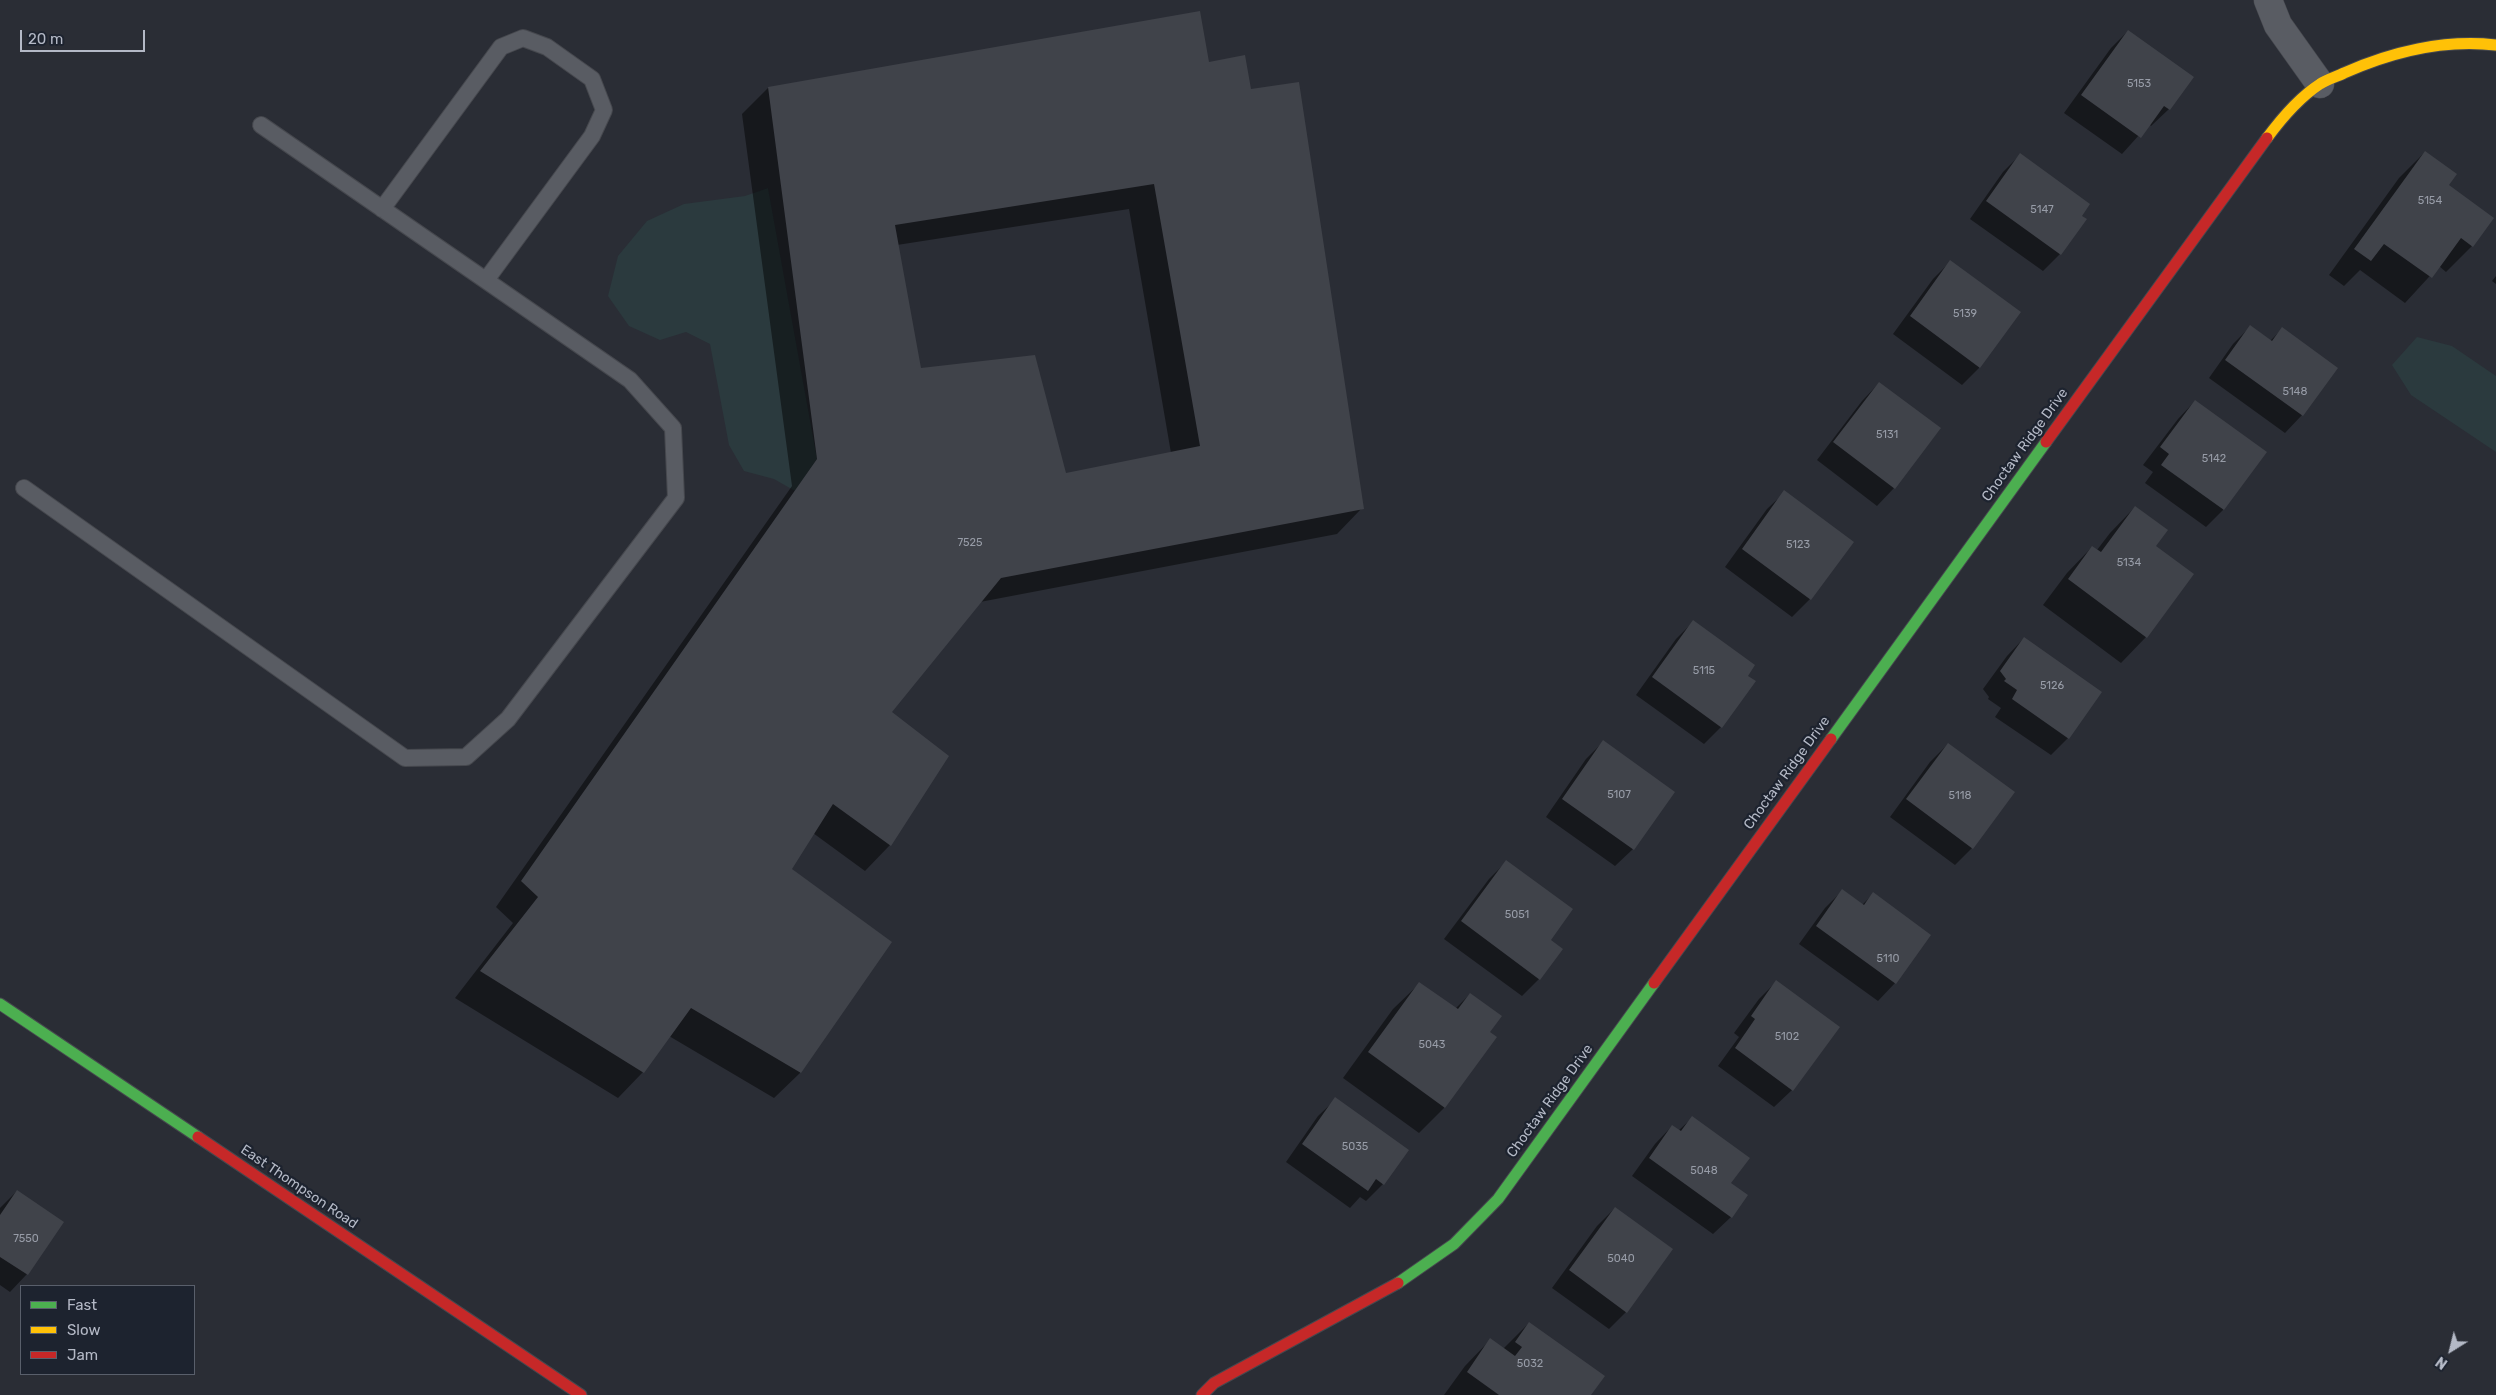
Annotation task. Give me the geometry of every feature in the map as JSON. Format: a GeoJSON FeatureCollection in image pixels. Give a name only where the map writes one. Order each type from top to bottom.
{"type":"FeatureCollection","features":[{"type":"Feature","properties":{"kind":"street"},"geometry":{"type":"LineString","coordinates":[[2268,0],[2278,25],[2320,84]]}},
{"type":"Feature","properties":{"kind":"street","name":"Choctaw Ridge Drive"},"geometry":{"type":"LineString","coordinates":[[1202,1395],[1214,1383],[1405,1279],[1454,1244],[1498,1199],[2279,121],[2320,84],[2364,64],[2416,49],[2472,42],[2496,45]]}},
{"type":"Feature","properties":{"kind":"street","name":"East Thompson Road"},"geometry":{"type":"LineString","coordinates":[[0,1004],[582,1395]]}},
{"type":"Feature","properties":{"kind":"lane"},"geometry":{"type":"LineString","coordinates":[[382,209],[501,47],[523,38],[547,47],[592,79],[604,110],[592,136],[486,280]]}},
{"type":"Feature","properties":{"kind":"lane"},"geometry":{"type":"LineString","coordinates":[[24,488],[405,758],[466,757],[508,719],[676,498],[673,428],[630,380],[261,125]]}},
{"type":"Feature","properties":{"kind":"shaded area"},"geometry":{"type":"Polygon","coordinates":[[[768,188],[817,459],[795,491],[774,479],[744,471],[729,445],[710,344],[686,332],[660,340],[629,326],[608,296],[618,256],[647,221],[684,204],[745,196],[768,188]]]}},
{"type":"Feature","properties":{"kind":"shaded area"},"geometry":{"type":"Polygon","coordinates":[[[2417,337],[2452,346],[2496,376],[2496,452],[2411,395],[2392,365],[2417,337]]]}},
{"type":"Feature","properties":{"kind":"building"},"geometry":{"type":"Polygon","coordinates":[[[1200,11],[1209,62],[1245,55],[1251,89],[1299,82],[1364,509],[1001,578],[892,712],[949,756],[891,846],[833,804],[792,869],[892,942],[801,1073],[691,1008],[644,1073],[480,971],[538,897],[521,881],[817,459],[768,87],[1200,11]],[[1154,184],[895,225],[921,368],[1035,355],[1066,473],[1200,446],[1154,184]]]}},
{"type":"Feature","properties":{"kind":"building"},"geometry":{"type":"Polygon","coordinates":[[[2128,30],[2194,77],[2170,110],[2164,106],[2141,138],[2081,95],[2128,30]]]}},
{"type":"Feature","properties":{"kind":"building"},"geometry":{"type":"Polygon","coordinates":[[[2425,151],[2457,174],[2449,185],[2494,218],[2473,247],[2461,238],[2432,278],[2384,244],[2371,261],[2354,249],[2425,151]]]}},
{"type":"Feature","properties":{"kind":"building"},"geometry":{"type":"Polygon","coordinates":[[[2020,153],[2090,204],[2082,216],[2087,219],[2061,255],[1986,201],[2020,153]]]}},
{"type":"Feature","properties":{"kind":"building"},"geometry":{"type":"Polygon","coordinates":[[[1950,260],[2021,312],[1980,368],[1910,316],[1950,260]]]}},
{"type":"Feature","properties":{"kind":"building"},"geometry":{"type":"Polygon","coordinates":[[[2250,325],[2272,341],[2282,327],[2338,368],[2303,416],[2225,360],[2250,325]]]}},
{"type":"Feature","properties":{"kind":"building"},"geometry":{"type":"Polygon","coordinates":[[[1879,382],[1941,428],[1895,489],[1833,442],[1879,382]]]}},
{"type":"Feature","properties":{"kind":"building"},"geometry":{"type":"Polygon","coordinates":[[[2195,400],[2267,452],[2224,510],[2161,465],[2169,454],[2160,447],[2195,400]]]}},
{"type":"Feature","properties":{"kind":"building"},"geometry":{"type":"Polygon","coordinates":[[[1784,490],[1854,542],[1811,600],[1742,549],[1784,490]]]}},
{"type":"Feature","properties":{"kind":"building"},"geometry":{"type":"Polygon","coordinates":[[[2135,506],[2168,530],[2156,546],[2194,574],[2147,638],[2068,579],[2092,546],[2101,552],[2135,506]]]}},
{"type":"Feature","properties":{"kind":"building"},"geometry":{"type":"Polygon","coordinates":[[[1693,620],[1755,665],[1748,676],[1756,681],[1722,728],[1652,677],[1693,620]]]}},
{"type":"Feature","properties":{"kind":"building"},"geometry":{"type":"Polygon","coordinates":[[[2024,637],[2102,692],[2069,739],[2012,699],[2017,690],[2004,681],[2006,679],[2000,671],[2024,637]]]}},
{"type":"Feature","properties":{"kind":"building"},"geometry":{"type":"Polygon","coordinates":[[[1603,740],[1675,792],[1634,850],[1562,799],[1603,740]]]}},
{"type":"Feature","properties":{"kind":"building"},"geometry":{"type":"Polygon","coordinates":[[[1948,743],[2015,792],[1973,849],[1906,799],[1948,743]]]}},
{"type":"Feature","properties":{"kind":"building"},"geometry":{"type":"Polygon","coordinates":[[[1506,860],[1573,909],[1551,940],[1563,949],[1540,980],[1461,921],[1506,860]]]}},
{"type":"Feature","properties":{"kind":"building"},"geometry":{"type":"Polygon","coordinates":[[[1842,889],[1864,905],[1873,892],[1931,935],[1896,984],[1816,926],[1842,889]]]}},
{"type":"Feature","properties":{"kind":"building"},"geometry":{"type":"Polygon","coordinates":[[[1776,980],[1840,1027],[1793,1091],[1735,1048],[1755,1019],[1751,1016],[1776,980]]]}},
{"type":"Feature","properties":{"kind":"building"},"geometry":{"type":"Polygon","coordinates":[[[1419,982],[1458,1009],[1470,993],[1502,1016],[1490,1032],[1497,1037],[1445,1108],[1368,1052],[1419,982]]]}},
{"type":"Feature","properties":{"kind":"building"},"geometry":{"type":"Polygon","coordinates":[[[1335,1097],[1409,1150],[1384,1185],[1376,1179],[1368,1191],[1302,1144],[1335,1097]]]}},
{"type":"Feature","properties":{"kind":"building"},"geometry":{"type":"Polygon","coordinates":[[[1692,1116],[1750,1158],[1731,1183],[1748,1195],[1732,1218],[1649,1158],[1672,1125],[1681,1131],[1692,1116]]]}},
{"type":"Feature","properties":{"kind":"building"},"geometry":{"type":"Polygon","coordinates":[[[17,1190],[64,1222],[28,1275],[0,1257],[0,1215],[17,1190]]]}},
{"type":"Feature","properties":{"kind":"building"},"geometry":{"type":"Polygon","coordinates":[[[1615,1207],[1673,1249],[1627,1313],[1569,1270],[1615,1207]]]}},
{"type":"Feature","properties":{"kind":"building"},"geometry":{"type":"Polygon","coordinates":[[[1529,1322],[1605,1376],[1591,1395],[1499,1395],[1467,1372],[1490,1338],[1515,1356],[1522,1347],[1515,1342],[1529,1322]]]}},
{"type":"Feature","properties":{"kind":"traffic: fast"},"geometry":{"type":"LineString","coordinates":[[1831,739],[2046,442]]}},
{"type":"Feature","properties":{"kind":"traffic: fast"},"geometry":{"type":"LineString","coordinates":[[1398,1283],[1454,1244],[1498,1199],[1654,983]]}},
{"type":"Feature","properties":{"kind":"traffic: fast"},"geometry":{"type":"LineString","coordinates":[[0,1004],[198,1137]]}},
{"type":"Feature","properties":{"kind":"traffic: slow"},"geometry":{"type":"LineString","coordinates":[[2267,138],[2278,123],[2305,95],[2326,81],[2362,66],[2399,53],[2418,49],[2457,44],[2496,45]]}},
{"type":"Feature","properties":{"kind":"traffic: jam"},"geometry":{"type":"LineString","coordinates":[[2046,442],[2267,138]]}},
{"type":"Feature","properties":{"kind":"traffic: jam"},"geometry":{"type":"LineString","coordinates":[[1654,983],[1831,739]]}},
{"type":"Feature","properties":{"kind":"traffic: jam"},"geometry":{"type":"LineString","coordinates":[[198,1137],[581,1395]]}},
{"type":"Feature","properties":{"kind":"traffic: jam"},"geometry":{"type":"LineString","coordinates":[[1202,1395],[1214,1383],[1398,1283]]}}]}
